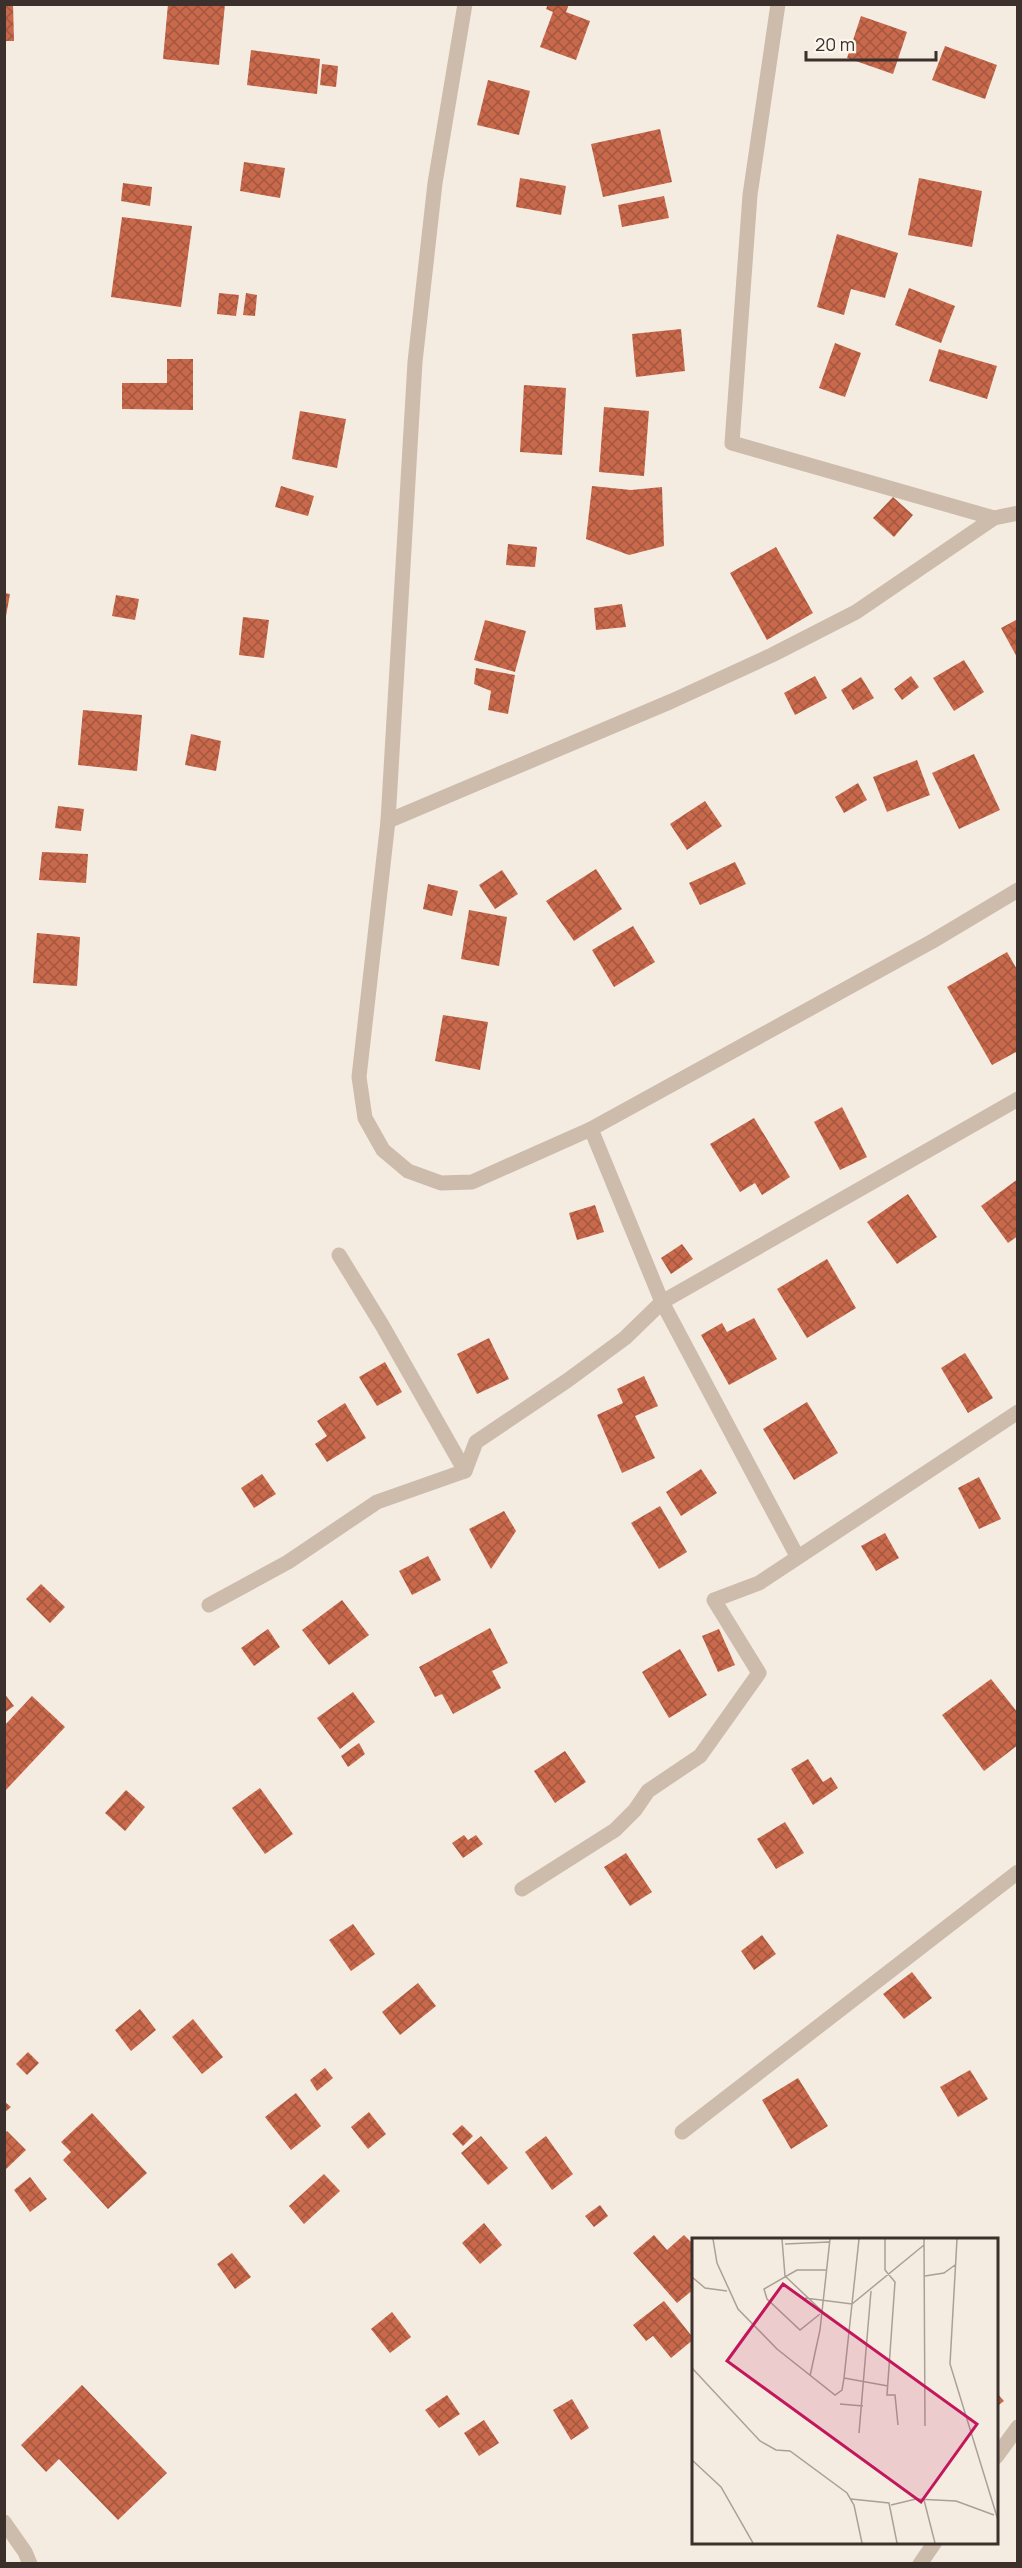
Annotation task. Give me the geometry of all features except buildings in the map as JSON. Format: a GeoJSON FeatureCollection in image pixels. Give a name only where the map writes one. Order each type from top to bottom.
{"type":"FeatureCollection","features":[{"type":"Feature","properties":{"kind":"street"},"geometry":{"type":"LineString","coordinates":[[465,4],[435,183],[415,362],[388,821],[358,1077],[364,1118],[383,1150],[408,1172],[441,1183],[472,1182],[591,1129],[931,942],[1017,890]]}},
{"type":"Feature","properties":{"kind":"street"},"geometry":{"type":"LineString","coordinates":[[778,4],[750,195],[732,443],[994,518]]}},
{"type":"Feature","properties":{"kind":"street"},"geometry":{"type":"LineString","coordinates":[[388,821],[672,701],[772,655],[856,612],[994,518],[1017,513]]}},
{"type":"Feature","properties":{"kind":"street"},"geometry":{"type":"LineString","coordinates":[[209,1605],[288,1562],[377,1502],[465,1471],[476,1442],[615,1345],[662,1302],[1017,1099]]}},
{"type":"Feature","properties":{"kind":"street"},"geometry":{"type":"LineString","coordinates":[[591,1129],[662,1302],[797,1556]]}},
{"type":"Feature","properties":{"kind":"street"},"geometry":{"type":"LineString","coordinates":[[339,1255],[465,1471]]}},
{"type":"Feature","properties":{"kind":"street"},"geometry":{"type":"LineString","coordinates":[[522,1888],[615,1830],[635,1810],[648,1791],[699,1756],[759,1673],[714,1600],[759,1583],[1017,1412]]}},
{"type":"Feature","properties":{"kind":"street"},"geometry":{"type":"LineString","coordinates":[[682,2132],[1017,1872]]}},
{"type":"Feature","properties":{"kind":"street"},"geometry":{"type":"LineString","coordinates":[[998,2454],[1017,2427]]}},
{"type":"Feature","properties":{"kind":"street"},"geometry":{"type":"LineString","coordinates":[[4,2522],[25,2552],[30,2564]]}},
{"type":"Feature","properties":{"kind":"street"},"geometry":{"type":"LineString","coordinates":[[920,2564],[934,2544]]}}]}
